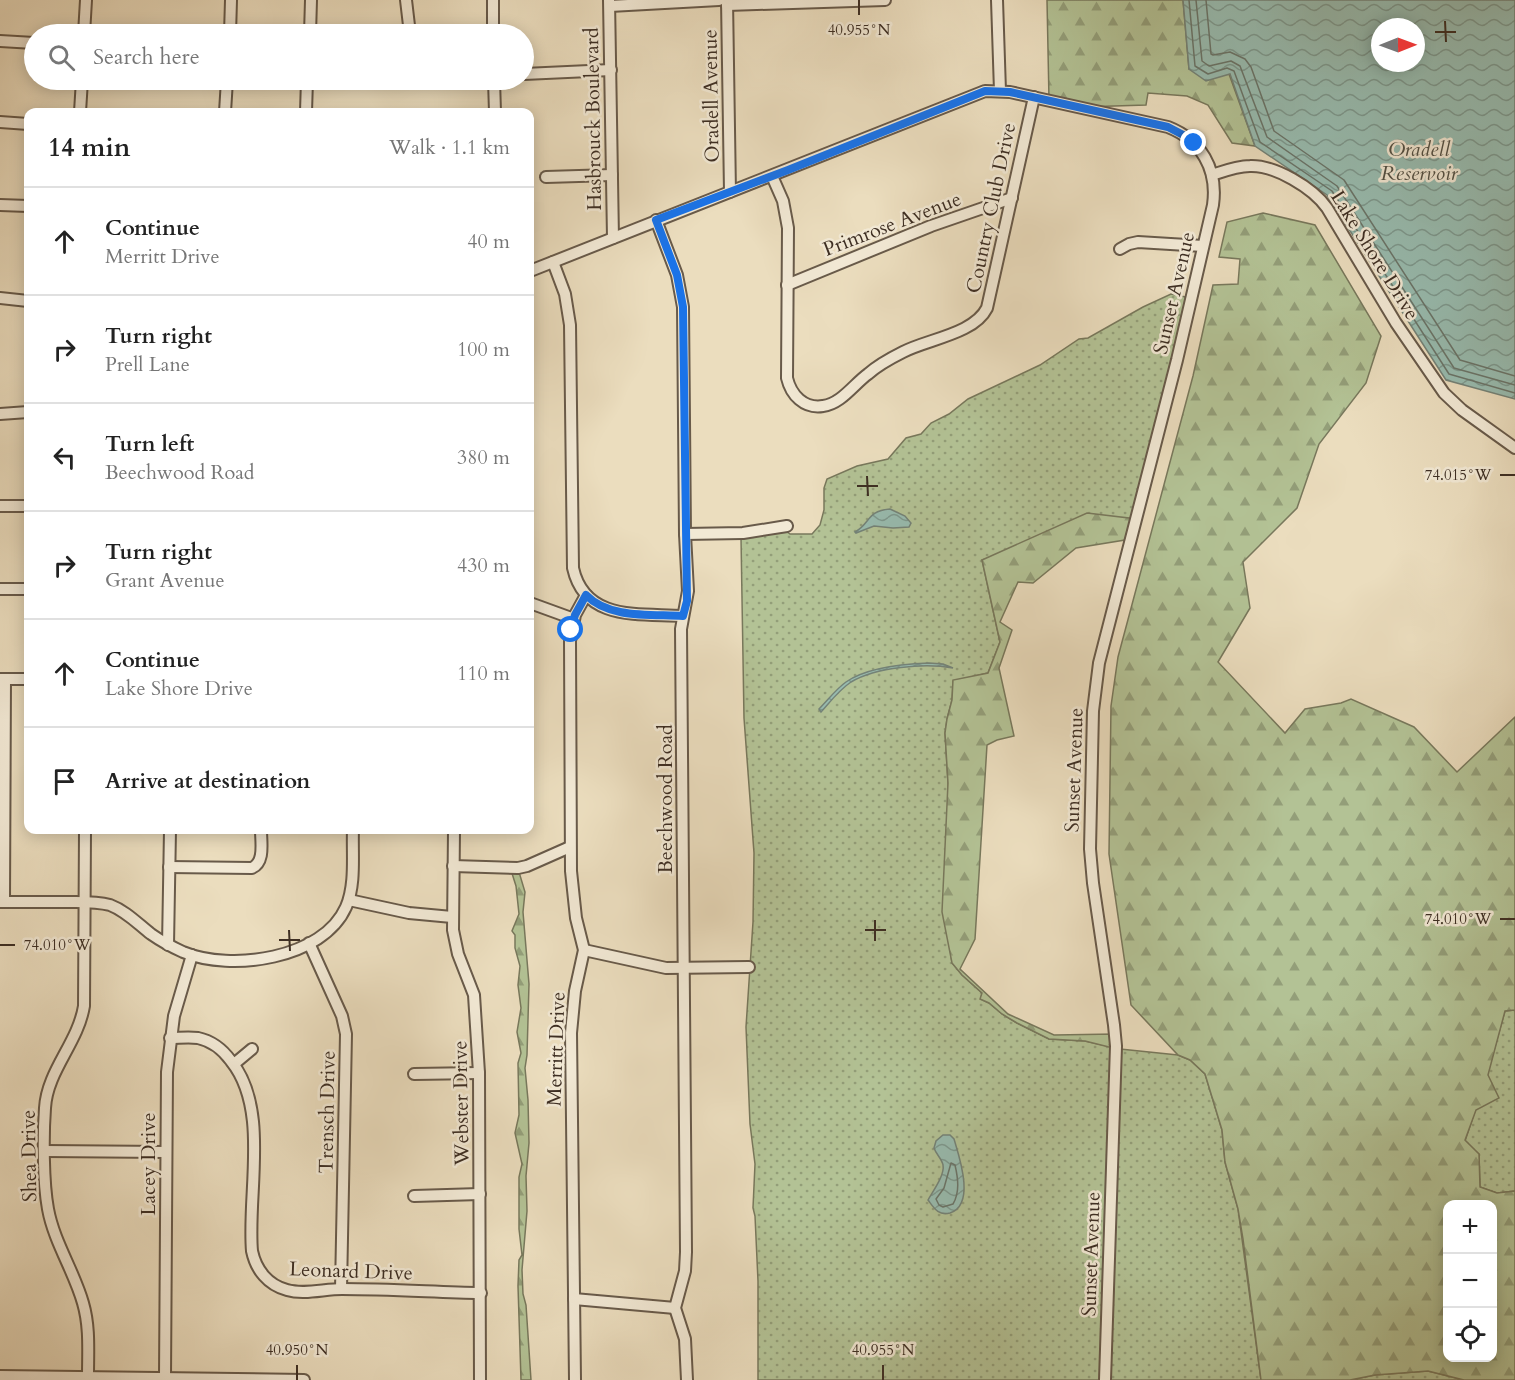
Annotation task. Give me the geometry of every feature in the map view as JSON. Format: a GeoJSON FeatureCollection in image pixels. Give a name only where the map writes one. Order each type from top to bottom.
{"type":"FeatureCollection","features":[{"type":"Feature","properties":{"kind":"street"},"geometry":{"type":"LineString","coordinates":[[85,24],[86,0]]}},
{"type":"Feature","properties":{"kind":"street"},"geometry":{"type":"LineString","coordinates":[[230,24],[231,0]]}},
{"type":"Feature","properties":{"kind":"street"},"geometry":{"type":"LineString","coordinates":[[311,24],[312,0]]}},
{"type":"Feature","properties":{"kind":"street"},"geometry":{"type":"LineString","coordinates":[[406,0],[409,24]]}},
{"type":"Feature","properties":{"kind":"street"},"geometry":{"type":"LineString","coordinates":[[493,0],[493,24]]}},
{"type":"Feature","properties":{"kind":"street"},"geometry":{"type":"LineString","coordinates":[[610,3],[885,0]]}},
{"type":"Feature","properties":{"kind":"street"},"geometry":{"type":"LineString","coordinates":[[997,0],[999,91]]}},
{"type":"Feature","properties":{"kind":"street","name":"Oradell Avenue"},"geometry":{"type":"LineString","coordinates":[[724,2],[730,192]]}},
{"type":"Feature","properties":{"kind":"street","name":"Hasbrouck Boulevard"},"geometry":{"type":"LineString","coordinates":[[610,3],[613,238]]}},
{"type":"Feature","properties":{"kind":"street"},"geometry":{"type":"LineString","coordinates":[[0,41],[24,42]]}},
{"type":"Feature","properties":{"kind":"street"},"geometry":{"type":"LineString","coordinates":[[534,74],[611,70]]}},
{"type":"Feature","properties":{"kind":"street"},"geometry":{"type":"LineString","coordinates":[[80,108],[81,90]]}},
{"type":"Feature","properties":{"kind":"street"},"geometry":{"type":"LineString","coordinates":[[225,108],[226,90]]}},
{"type":"Feature","properties":{"kind":"street"},"geometry":{"type":"LineString","coordinates":[[306,108],[307,90]]}},
{"type":"Feature","properties":{"kind":"street"},"geometry":{"type":"LineString","coordinates":[[494,90],[495,108]]}},
{"type":"Feature","properties":{"kind":"street"},"geometry":{"type":"LineString","coordinates":[[534,269],[985,91],[999,91],[1082,106],[1177,131],[1201,151],[1212,175]]}},
{"type":"Feature","properties":{"kind":"street","name":"Country Club Drive"},"geometry":{"type":"LineString","coordinates":[[772,176],[786,214],[787,378],[796,397],[808,405],[823,406],[842,397],[884,362],[912,348],[971,325],[982,316],[987,308],[1034,97]]}},
{"type":"Feature","properties":{"kind":"street"},"geometry":{"type":"LineString","coordinates":[[0,122],[24,124]]}},
{"type":"Feature","properties":{"kind":"street","name":"Lake Shore Drive"},"geometry":{"type":"LineString","coordinates":[[1212,175],[1241,166],[1260,166],[1276,171],[1317,195],[1396,323],[1444,393],[1462,410],[1515,448]]}},
{"type":"Feature","properties":{"kind":"street"},"geometry":{"type":"LineString","coordinates":[[546,177],[612,175]]}},
{"type":"Feature","properties":{"kind":"street","name":"Sunset Avenue"},"geometry":{"type":"LineString","coordinates":[[1105,1380],[1116,1046],[1090,863],[1093,711],[1099,663],[1177,360],[1203,246],[1214,195],[1212,175]]}},
{"type":"Feature","properties":{"kind":"street","name":"Primrose Avenue"},"geometry":{"type":"LineString","coordinates":[[787,285],[931,226],[1012,198]]}},
{"type":"Feature","properties":{"kind":"street"},"geometry":{"type":"LineString","coordinates":[[0,205],[24,206]]}},
{"type":"Feature","properties":{"kind":"street","name":"Beechwood Road"},"geometry":{"type":"LineString","coordinates":[[656,220],[677,275],[683,307],[685,534],[688,591],[681,641],[686,1252],[675,1308]]}},
{"type":"Feature","properties":{"kind":"street"},"geometry":{"type":"LineString","coordinates":[[1120,249],[1138,242],[1203,246]]}},
{"type":"Feature","properties":{"kind":"street"},"geometry":{"type":"LineString","coordinates":[[553,262],[565,294],[570,325],[573,568],[579,585],[595,603],[612,611],[683,616]]}},
{"type":"Feature","properties":{"kind":"street"},"geometry":{"type":"LineString","coordinates":[[0,298],[24,301]]}},
{"type":"Feature","properties":{"kind":"street"},"geometry":{"type":"LineString","coordinates":[[0,414],[24,412]]}},
{"type":"Feature","properties":{"kind":"street"},"geometry":{"type":"LineString","coordinates":[[0,506],[24,506]]}},
{"type":"Feature","properties":{"kind":"street"},"geometry":{"type":"LineString","coordinates":[[685,534],[743,532],[787,525]]}},
{"type":"Feature","properties":{"kind":"street"},"geometry":{"type":"LineString","coordinates":[[0,590],[24,590]]}},
{"type":"Feature","properties":{"kind":"street","name":"Merritt Drive"},"geometry":{"type":"LineString","coordinates":[[572,1379],[574,1299],[572,1033],[574,991],[584,950],[573,894],[570,847],[570,641],[573,619],[586,595]]}},
{"type":"Feature","properties":{"kind":"street"},"geometry":{"type":"LineString","coordinates":[[534,604],[573,619]]}},
{"type":"Feature","properties":{"kind":"street"},"geometry":{"type":"LineString","coordinates":[[24,679],[2,679],[2,902],[98,903],[119,909],[168,945],[192,956],[220,961],[256,961],[289,952],[309,943],[333,926],[341,917],[349,900],[352,886],[352,834]]}},
{"type":"Feature","properties":{"kind":"street","name":"Shea Drive"},"geometry":{"type":"LineString","coordinates":[[85,834],[84,1006],[78,1030],[47,1094],[45,1151],[48,1209],[87,1316],[88,1376]]}},
{"type":"Feature","properties":{"kind":"street"},"geometry":{"type":"LineString","coordinates":[[168,945],[170,834]]}},
{"type":"Feature","properties":{"kind":"street"},"geometry":{"type":"LineString","coordinates":[[169,867],[252,868],[261,858],[261,834]]}},
{"type":"Feature","properties":{"kind":"street","name":"Webster Drive"},"geometry":{"type":"LineString","coordinates":[[454,834],[452,917],[454,942],[474,995],[479,1073],[480,1380]]}},
{"type":"Feature","properties":{"kind":"street"},"geometry":{"type":"LineString","coordinates":[[453,866],[518,868],[570,847]]}},
{"type":"Feature","properties":{"kind":"street"},"geometry":{"type":"LineString","coordinates":[[349,900],[409,913],[452,917]]}},
{"type":"Feature","properties":{"kind":"street","name":"Trensch Drive"},"geometry":{"type":"LineString","coordinates":[[309,943],[342,1016],[346,1034],[341,1289]]}},
{"type":"Feature","properties":{"kind":"street"},"geometry":{"type":"LineString","coordinates":[[584,950],[649,966],[749,967]]}},
{"type":"Feature","properties":{"kind":"street","name":"Lacey Drive"},"geometry":{"type":"LineString","coordinates":[[165,1377],[167,1072],[170,1038],[179,993],[192,956]]}},
{"type":"Feature","properties":{"kind":"street","name":"Leonard Drive"},"geometry":{"type":"LineString","coordinates":[[170,1038],[195,1038],[209,1042],[225,1054],[244,1078],[252,1107],[251,1243],[258,1269],[270,1282],[298,1292],[341,1289],[481,1293]]}},
{"type":"Feature","properties":{"kind":"street"},"geometry":{"type":"LineString","coordinates":[[234,1064],[252,1050]]}},
{"type":"Feature","properties":{"kind":"street"},"geometry":{"type":"LineString","coordinates":[[414,1074],[479,1073]]}},
{"type":"Feature","properties":{"kind":"street"},"geometry":{"type":"LineString","coordinates":[[45,1151],[166,1152]]}},
{"type":"Feature","properties":{"kind":"street"},"geometry":{"type":"LineString","coordinates":[[414,1196],[480,1194]]}},
{"type":"Feature","properties":{"kind":"street"},"geometry":{"type":"LineString","coordinates":[[574,1299],[675,1308],[685,1339],[687,1380]]}},
{"type":"Feature","properties":{"kind":"street"},"geometry":{"type":"LineString","coordinates":[[0,1376],[304,1380]]}},
{"type":"Feature","properties":{"kind":"green space"},"geometry":{"type":"Polygon","coordinates":[[[1047,0],[1183,0],[1189,69],[1229,74],[1255,146],[1232,143],[1208,105],[1187,96],[1148,93],[1146,105],[1082,107],[1049,100],[1047,0]]]}},
{"type":"Feature","properties":{"kind":"green space"},"geometry":{"type":"Polygon","coordinates":[[[1263,213],[1315,225],[1381,336],[1366,383],[1319,444],[1297,508],[1243,562],[1250,608],[1218,662],[1285,733],[1305,709],[1351,699],[1414,727],[1457,772],[1515,717],[1515,1010],[1505,1011],[1488,1075],[1499,1098],[1476,1110],[1465,1140],[1479,1154],[1480,1187],[1497,1193],[1515,1191],[1515,1380],[1464,1380],[1428,1371],[1375,1375],[1350,1380],[1261,1380],[1238,1209],[1225,1162],[1222,1130],[1205,1074],[1190,1060],[1178,1055],[1131,1005],[1109,854],[1111,706],[1118,657],[1193,376],[1213,285],[1238,284],[1240,259],[1219,257],[1227,222],[1263,213]]]}},
{"type":"Feature","properties":{"kind":"green space"},"geometry":{"type":"Polygon","coordinates":[[[1171,294],[1191,298],[1137,519],[1122,518],[982,560],[1000,642],[988,673],[953,681],[952,700],[945,733],[948,783],[950,948],[952,963],[982,993],[981,999],[1017,1023],[1049,1039],[1085,1041],[1120,1049],[1178,1055],[1190,1060],[1205,1074],[1222,1130],[1225,1162],[1238,1209],[1261,1380],[758,1380],[758,1281],[753,1208],[755,1164],[750,1124],[746,1027],[753,922],[754,853],[744,718],[741,538],[757,536],[766,529],[781,527],[790,534],[812,534],[820,525],[827,479],[857,466],[888,459],[906,438],[921,434],[931,423],[949,414],[968,399],[1040,365],[1079,339],[1088,338],[1171,294]]]}},
{"type":"Feature","properties":{"kind":"green space"},"geometry":{"type":"Polygon","coordinates":[[[1087,513],[1137,519],[1131,539],[1076,548],[1033,583],[1018,582],[1000,622],[1012,630],[999,668],[1014,736],[987,745],[975,939],[960,969],[1008,1014],[1054,1035],[1115,1034],[1121,1050],[1085,1041],[1049,1039],[1017,1023],[980,999],[982,993],[952,963],[942,912],[948,783],[945,733],[952,700],[953,680],[988,673],[1000,642],[982,560],[1087,513]]]}},
{"type":"Feature","properties":{"kind":"green space"},"geometry":{"type":"Polygon","coordinates":[[[510,867],[519,872],[525,892],[523,912],[529,984],[525,1068],[529,1143],[522,1270],[531,1380],[521,1380],[518,1286],[519,1260],[522,1255],[519,1229],[519,1177],[522,1164],[515,1133],[519,1115],[518,1063],[521,1053],[517,1032],[521,1008],[518,985],[520,966],[515,948],[515,935],[512,931],[519,914],[516,886],[510,867]]]}},
{"type":"Feature","properties":{"kind":"green space"},"geometry":{"type":"Polygon","coordinates":[[[1515,1010],[1515,1191],[1497,1193],[1480,1187],[1479,1154],[1465,1141],[1505,1011],[1515,1010]]]}},
{"type":"Feature","properties":{"kind":"green space"},"geometry":{"type":"Polygon","coordinates":[[[1428,1371],[1464,1380],[1350,1380],[1375,1375],[1428,1371]]]}},
{"type":"Feature","properties":{"kind":"water","name":"Oradell Reservoir"},"geometry":{"type":"Polygon","coordinates":[[[1183,0],[1515,0],[1515,399],[1446,380],[1327,195],[1255,146],[1230,74],[1206,81],[1189,69],[1183,0]]]}},
{"type":"Feature","properties":{"kind":"water"},"geometry":{"type":"Polygon","coordinates":[[[890,509],[905,516],[911,523],[909,527],[874,526],[855,532],[877,512],[890,509]]]}},
{"type":"Feature","properties":{"kind":"water"},"geometry":{"type":"Polygon","coordinates":[[[943,664],[953,668],[915,666],[874,673],[851,682],[821,712],[819,709],[842,685],[864,673],[897,665],[943,664]]]}},
{"type":"Feature","properties":{"kind":"water"},"geometry":{"type":"Polygon","coordinates":[[[943,1135],[950,1135],[954,1139],[964,1179],[964,1191],[958,1208],[946,1214],[937,1211],[928,1200],[943,1169],[934,1148],[936,1141],[943,1135]]]}},
{"type":"Feature","properties":{"kind":"route"},"geometry":{"type":"LineString","coordinates":[[571,630],[573,619],[586,595],[604,608],[621,613],[683,616],[687,601],[683,307],[677,275],[656,220],[985,91],[1010,92],[1082,106],[1168,127],[1194,143]]}}]}
